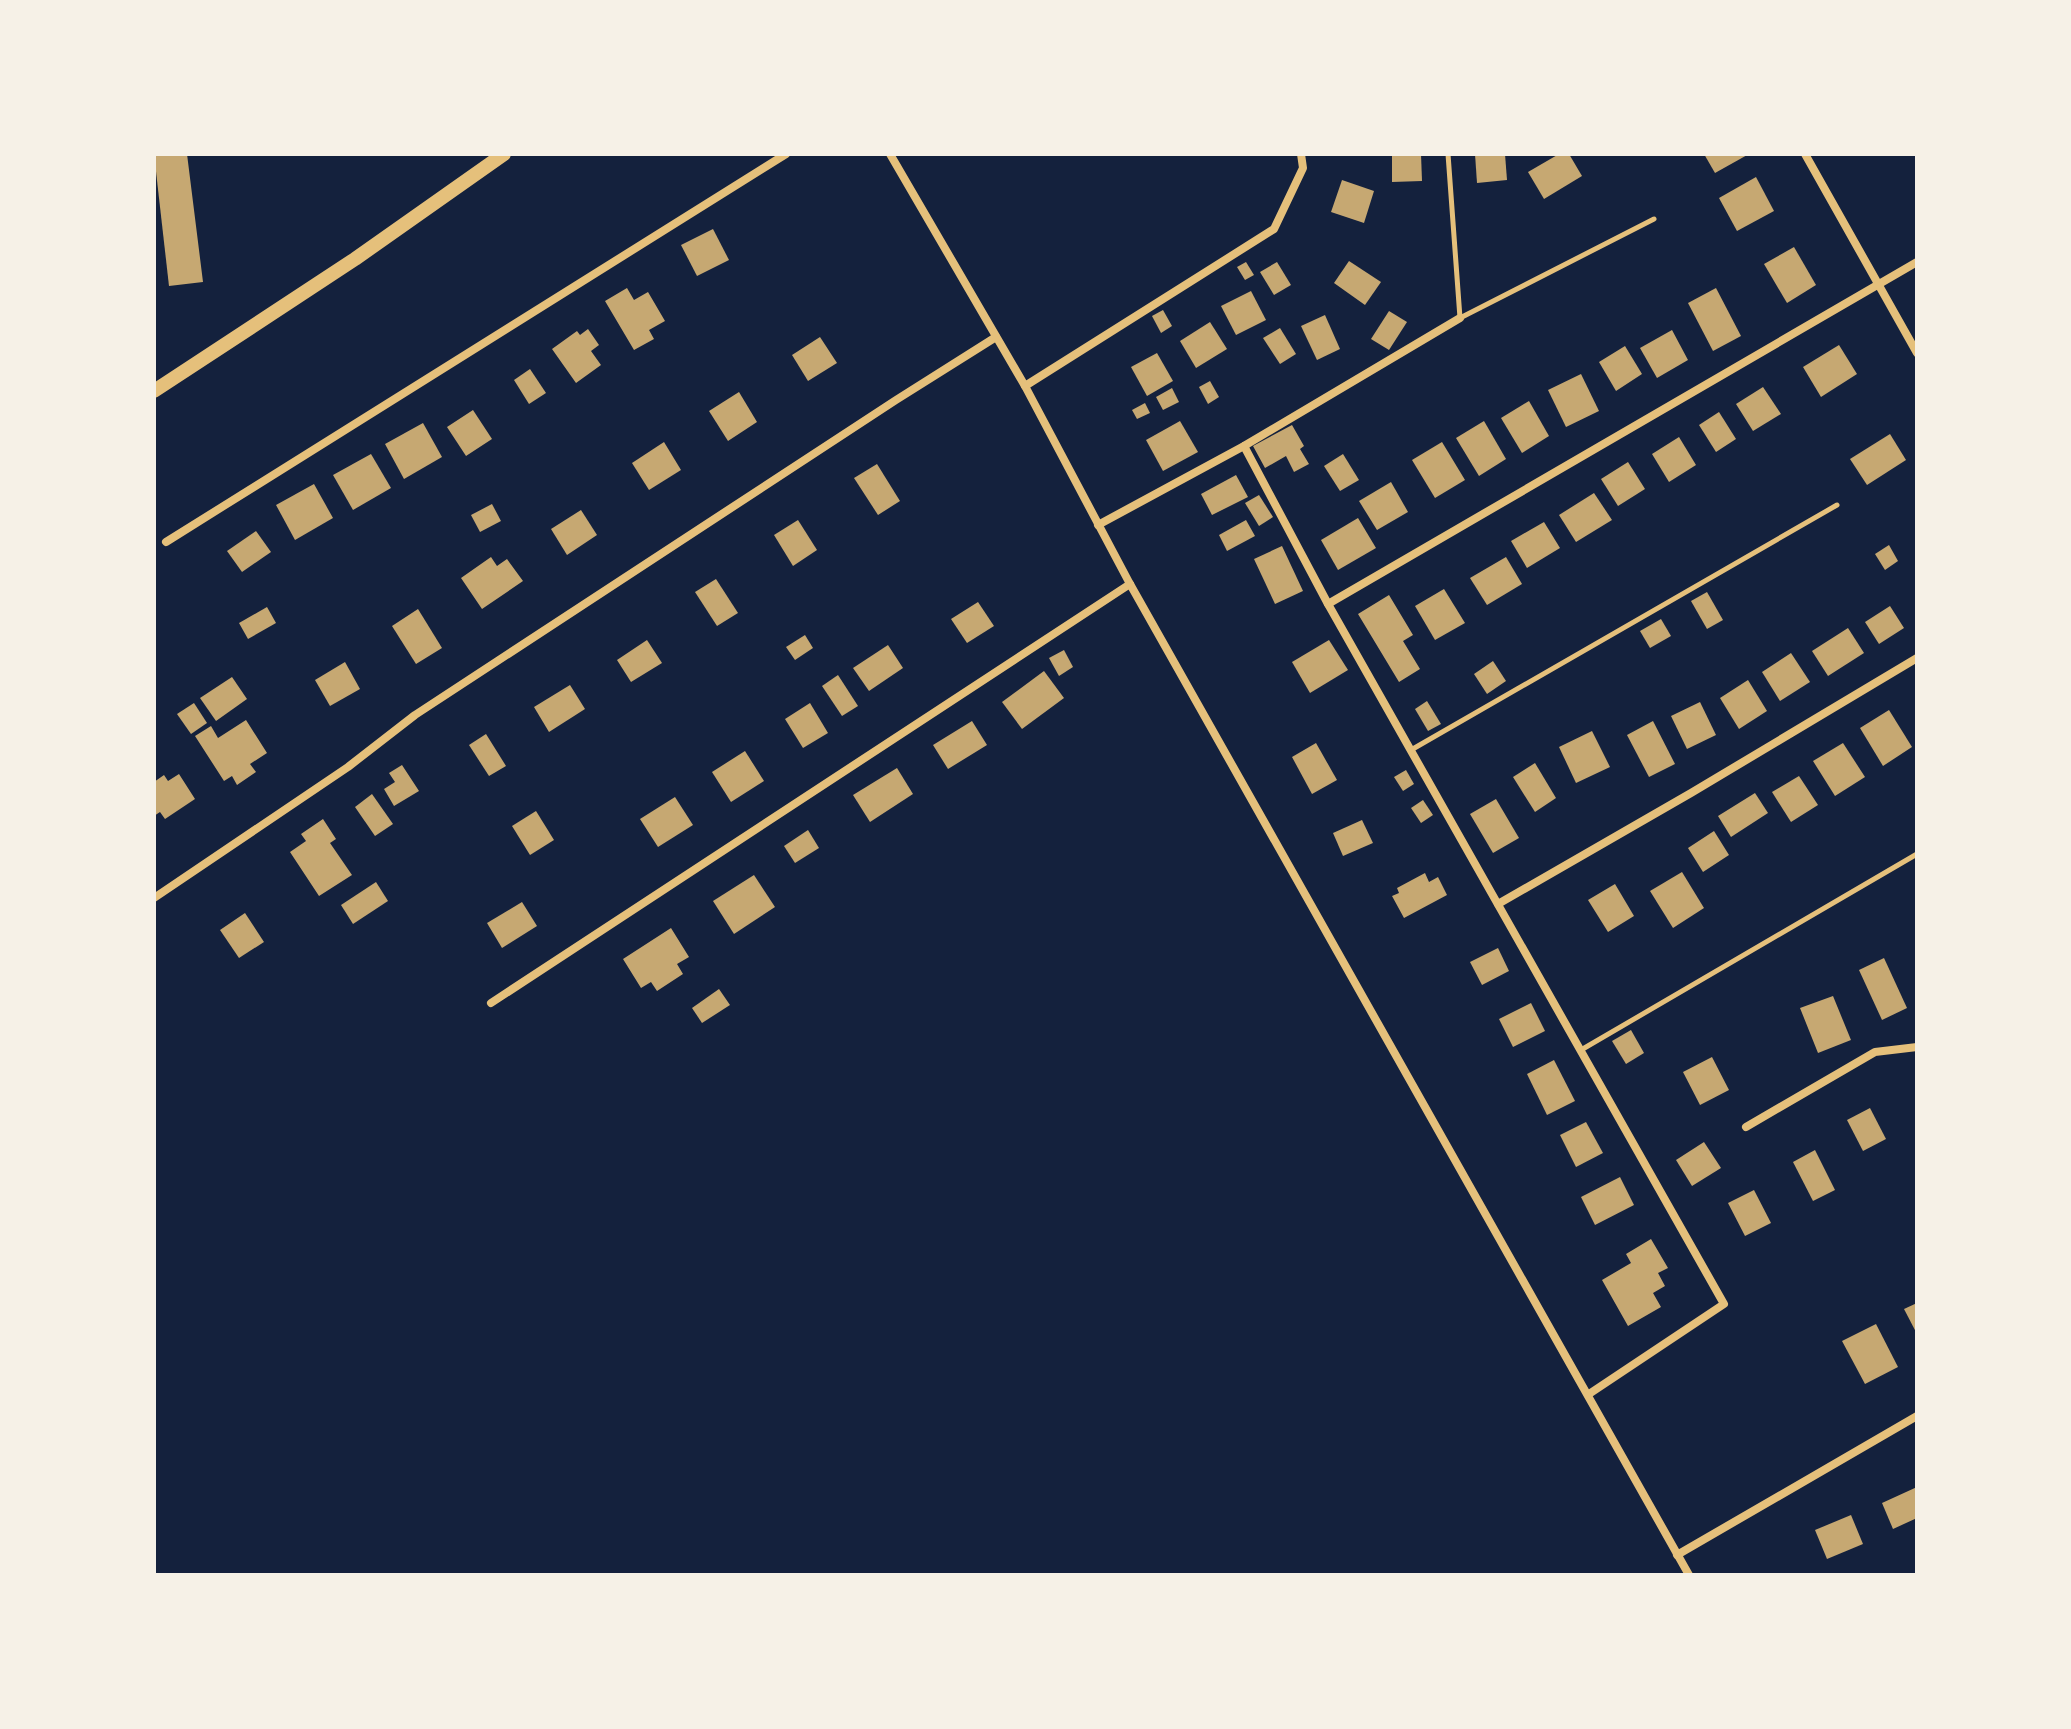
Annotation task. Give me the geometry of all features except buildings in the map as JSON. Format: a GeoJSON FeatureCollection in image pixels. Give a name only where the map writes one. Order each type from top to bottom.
{"type":"FeatureCollection","features":[{"type":"Feature","properties":{"kind":"street"},"geometry":{"type":"LineString","coordinates":[[154,391],[355,259],[504,154]]}},
{"type":"Feature","properties":{"kind":"street"},"geometry":{"type":"LineString","coordinates":[[166,542],[786,154]]}},
{"type":"Feature","properties":{"kind":"street"},"geometry":{"type":"LineString","coordinates":[[890,154],[1025,386],[1130,584],[1689,1575]]}},
{"type":"Feature","properties":{"kind":"street"},"geometry":{"type":"LineString","coordinates":[[1025,386],[1274,229],[1303,168],[1301,154]]}},
{"type":"Feature","properties":{"kind":"street"},"geometry":{"type":"LineString","coordinates":[[1805,154],[1917,353]]}},
{"type":"Feature","properties":{"kind":"street"},"geometry":{"type":"LineString","coordinates":[[1328,604],[1917,262]]}},
{"type":"Feature","properties":{"kind":"street"},"geometry":{"type":"LineString","coordinates":[[1098,525],[1244,446],[1460,318]]}},
{"type":"Feature","properties":{"kind":"street"},"geometry":{"type":"LineString","coordinates":[[154,898],[348,767],[415,715],[996,337]]}},
{"type":"Feature","properties":{"kind":"street"},"geometry":{"type":"LineString","coordinates":[[1244,446],[1328,604],[1724,1304],[1589,1394]]}},
{"type":"Feature","properties":{"kind":"street"},"geometry":{"type":"LineString","coordinates":[[491,1003],[1130,584]]}},
{"type":"Feature","properties":{"kind":"street"},"geometry":{"type":"LineString","coordinates":[[1498,904],[1917,658]]}},
{"type":"Feature","properties":{"kind":"street"},"geometry":{"type":"LineString","coordinates":[[1746,1127],[1875,1052],[1917,1047]]}},
{"type":"Feature","properties":{"kind":"street"},"geometry":{"type":"LineString","coordinates":[[1677,1555],[1917,1416]]}},
{"type":"Feature","properties":{"kind":"lane"},"geometry":{"type":"LineString","coordinates":[[1448,154],[1460,318],[1654,219]]}},
{"type":"Feature","properties":{"kind":"lane"},"geometry":{"type":"LineString","coordinates":[[1411,750],[1837,505]]}},
{"type":"Feature","properties":{"kind":"lane"},"geometry":{"type":"LineString","coordinates":[[1581,1050],[1917,854]]}}]}
